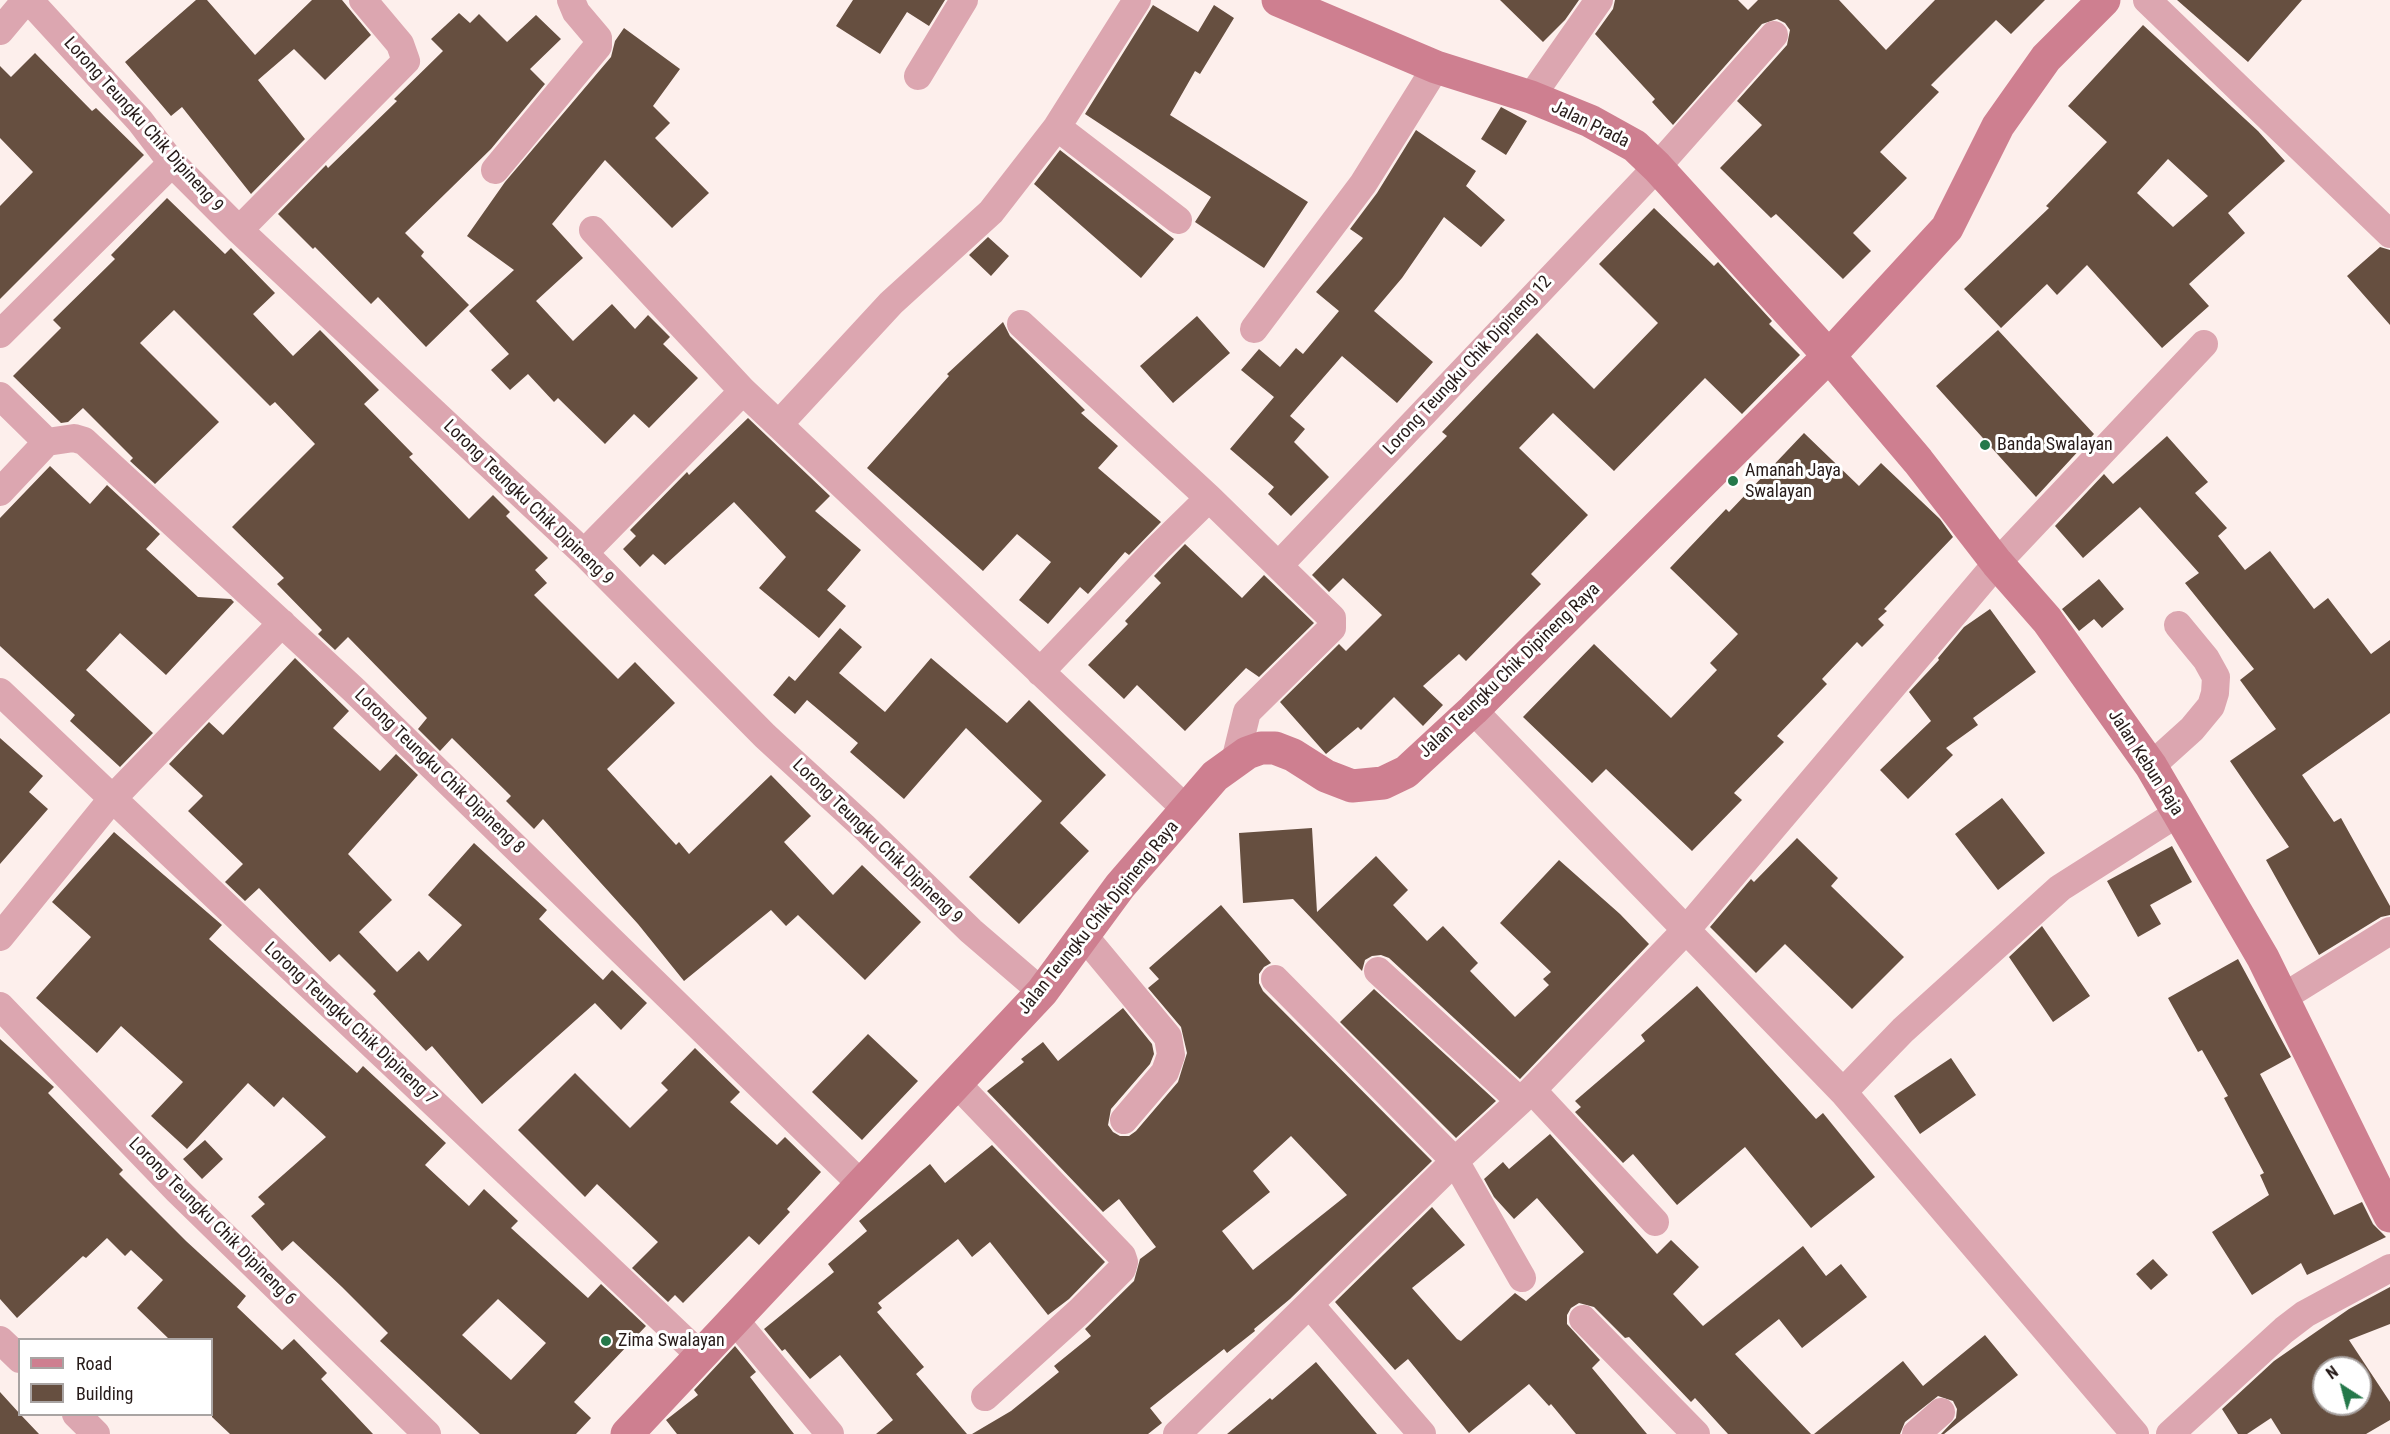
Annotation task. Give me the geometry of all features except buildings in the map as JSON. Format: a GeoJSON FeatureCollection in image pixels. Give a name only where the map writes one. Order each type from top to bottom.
{"type":"FeatureCollection","features":[{"type":"Feature","properties":{"kind":"street"},"geometry":{"type":"LineString","coordinates":[[0,30],[27,0]]}},
{"type":"Feature","properties":{"kind":"street","name":"Lorong Teungku Chik Dipineng 9"},"geometry":{"type":"LineString","coordinates":[[27,0],[140,121],[172,163],[239,230],[584,553],[765,736],[863,826],[971,932],[1042,992]]}},
{"type":"Feature","properties":{"kind":"street"},"geometry":{"type":"LineString","coordinates":[[239,230],[406,61],[400,44],[363,0]]}},
{"type":"Feature","properties":{"kind":"street"},"geometry":{"type":"LineString","coordinates":[[495,170],[598,46],[598,38],[576,12],[571,0]]}},
{"type":"Feature","properties":{"kind":"street"},"geometry":{"type":"LineString","coordinates":[[918,76],[964,0]]}},
{"type":"Feature","properties":{"kind":"street"},"geometry":{"type":"LineString","coordinates":[[780,423],[891,303],[991,212],[1057,127],[1137,0]]}},
{"type":"Feature","properties":{"kind":"street","name":"Jalan Prada"},"geometry":{"type":"LineString","coordinates":[[1278,0],[1436,67],[1531,97],[1618,135],[1657,167],[1829,356]]}},
{"type":"Feature","properties":{"kind":"street"},"geometry":{"type":"LineString","coordinates":[[1531,97],[1599,0]]}},
{"type":"Feature","properties":{"kind":"street","name":"Jalan Teungku Chik Dipineng Raya"},"geometry":{"type":"LineString","coordinates":[[627,1434],[733,1318],[1042,992],[1120,886],[1215,776],[1235,760],[1261,748],[1275,748],[1293,755],[1326,776],[1352,786],[1383,783],[1406,772],[1473,710],[1829,356],[1947,228],[1998,126],[2046,57],[2104,0]]}},
{"type":"Feature","properties":{"kind":"street"},"geometry":{"type":"LineString","coordinates":[[2147,0],[2390,234]]}},
{"type":"Feature","properties":{"kind":"street","name":"Lorong Teungku Chik Dipineng 12"},"geometry":{"type":"LineString","coordinates":[[1280,564],[1657,167],[1774,35]]}},
{"type":"Feature","properties":{"kind":"street"},"geometry":{"type":"LineString","coordinates":[[1254,330],[1363,184],[1436,67]]}},
{"type":"Feature","properties":{"kind":"street"},"geometry":{"type":"LineString","coordinates":[[1057,127],[1178,220]]}},
{"type":"Feature","properties":{"kind":"street"},"geometry":{"type":"LineString","coordinates":[[0,334],[172,163]]}},
{"type":"Feature","properties":{"kind":"street"},"geometry":{"type":"LineString","coordinates":[[593,230],[743,391],[780,423],[1187,810]]}},
{"type":"Feature","properties":{"kind":"street"},"geometry":{"type":"LineString","coordinates":[[1021,324],[1280,564],[1332,618],[1332,628],[1247,712],[1235,760]]}},
{"type":"Feature","properties":{"kind":"street"},"geometry":{"type":"LineString","coordinates":[[1177,1434],[1455,1161],[1526,1095],[1686,930],[1996,563],[2204,344]]}},
{"type":"Feature","properties":{"kind":"street","name":"Jalan Kebun Raja"},"geometry":{"type":"LineString","coordinates":[[1829,356],[1918,461],[1996,563],[2047,620],[2151,766],[2263,958],[2348,1126],[2390,1216]]}},
{"type":"Feature","properties":{"kind":"street"},"geometry":{"type":"LineString","coordinates":[[584,553],[743,391]]}},
{"type":"Feature","properties":{"kind":"street"},"geometry":{"type":"LineString","coordinates":[[0,396],[47,442],[0,492]]}},
{"type":"Feature","properties":{"kind":"street","name":"Lorong Teungku Chik Dipineng 8"},"geometry":{"type":"LineString","coordinates":[[47,442],[74,438],[84,441],[282,623],[567,896],[861,1184]]}},
{"type":"Feature","properties":{"kind":"street"},"geometry":{"type":"LineString","coordinates":[[1040,672],[1156,549],[1209,498]]}},
{"type":"Feature","properties":{"kind":"street"},"geometry":{"type":"LineString","coordinates":[[0,937],[112,799],[282,623]]}},
{"type":"Feature","properties":{"kind":"street"},"geometry":{"type":"LineString","coordinates":[[2151,766],[2192,729],[2211,706],[2215,693],[2216,677],[2206,659],[2178,625]]}},
{"type":"Feature","properties":{"kind":"street","name":"Lorong Teungku Chik Dipineng 7"},"geometry":{"type":"LineString","coordinates":[[0,692],[700,1355]]}},
{"type":"Feature","properties":{"kind":"street"},"geometry":{"type":"LineString","coordinates":[[1473,710],[1843,1092],[2135,1434]]}},
{"type":"Feature","properties":{"kind":"street"},"geometry":{"type":"LineString","coordinates":[[1843,1092],[1903,1030],[2060,888],[2178,813]]}},
{"type":"Feature","properties":{"kind":"street"},"geometry":{"type":"LineString","coordinates":[[2282,998],[2390,931]]}},
{"type":"Feature","properties":{"kind":"street"},"geometry":{"type":"LineString","coordinates":[[1084,936],[1168,1037],[1171,1054],[1165,1072],[1124,1120]]}},
{"type":"Feature","properties":{"kind":"street"},"geometry":{"type":"LineString","coordinates":[[1378,971],[1526,1095],[1654,1222]]}},
{"type":"Feature","properties":{"kind":"street"},"geometry":{"type":"LineString","coordinates":[[1275,979],[1455,1161],[1522,1278]]}},
{"type":"Feature","properties":{"kind":"street","name":"Lorong Teungku Chik Dipineng 6"},"geometry":{"type":"LineString","coordinates":[[0,1006],[178,1191],[427,1434]]}},
{"type":"Feature","properties":{"kind":"street"},"geometry":{"type":"LineString","coordinates":[[957,1084],[1122,1256],[1124,1262],[1122,1269],[1080,1311],[985,1397]]}},
{"type":"Feature","properties":{"kind":"street"},"geometry":{"type":"LineString","coordinates":[[2170,1434],[2298,1319],[2334,1296],[2390,1268]]}},
{"type":"Feature","properties":{"kind":"street"},"geometry":{"type":"LineString","coordinates":[[1310,1305],[1422,1434]]}},
{"type":"Feature","properties":{"kind":"street"},"geometry":{"type":"LineString","coordinates":[[733,1318],[830,1434]]}},
{"type":"Feature","properties":{"kind":"street"},"geometry":{"type":"LineString","coordinates":[[1583,1319],[1696,1434]]}},
{"type":"Feature","properties":{"kind":"street"},"geometry":{"type":"LineString","coordinates":[[0,1340],[18,1357]]}},
{"type":"Feature","properties":{"kind":"street"},"geometry":{"type":"LineString","coordinates":[[1916,1434],[1941,1412]]}},
{"type":"Feature","properties":{"kind":"street"},"geometry":{"type":"LineString","coordinates":[[78,1416],[96,1434]]}},
{"type":"Feature","properties":{"kind":"place","name":"Banda Swalayan"},"geometry":{"type":"Point","coordinates":[1985,445]}},
{"type":"Feature","properties":{"kind":"place","name":"Amanah Jaya Swalayan"},"geometry":{"type":"Point","coordinates":[1733,481]}},
{"type":"Feature","properties":{"kind":"place","name":"Zima Swalayan"},"geometry":{"type":"Point","coordinates":[606,1341]}}]}
